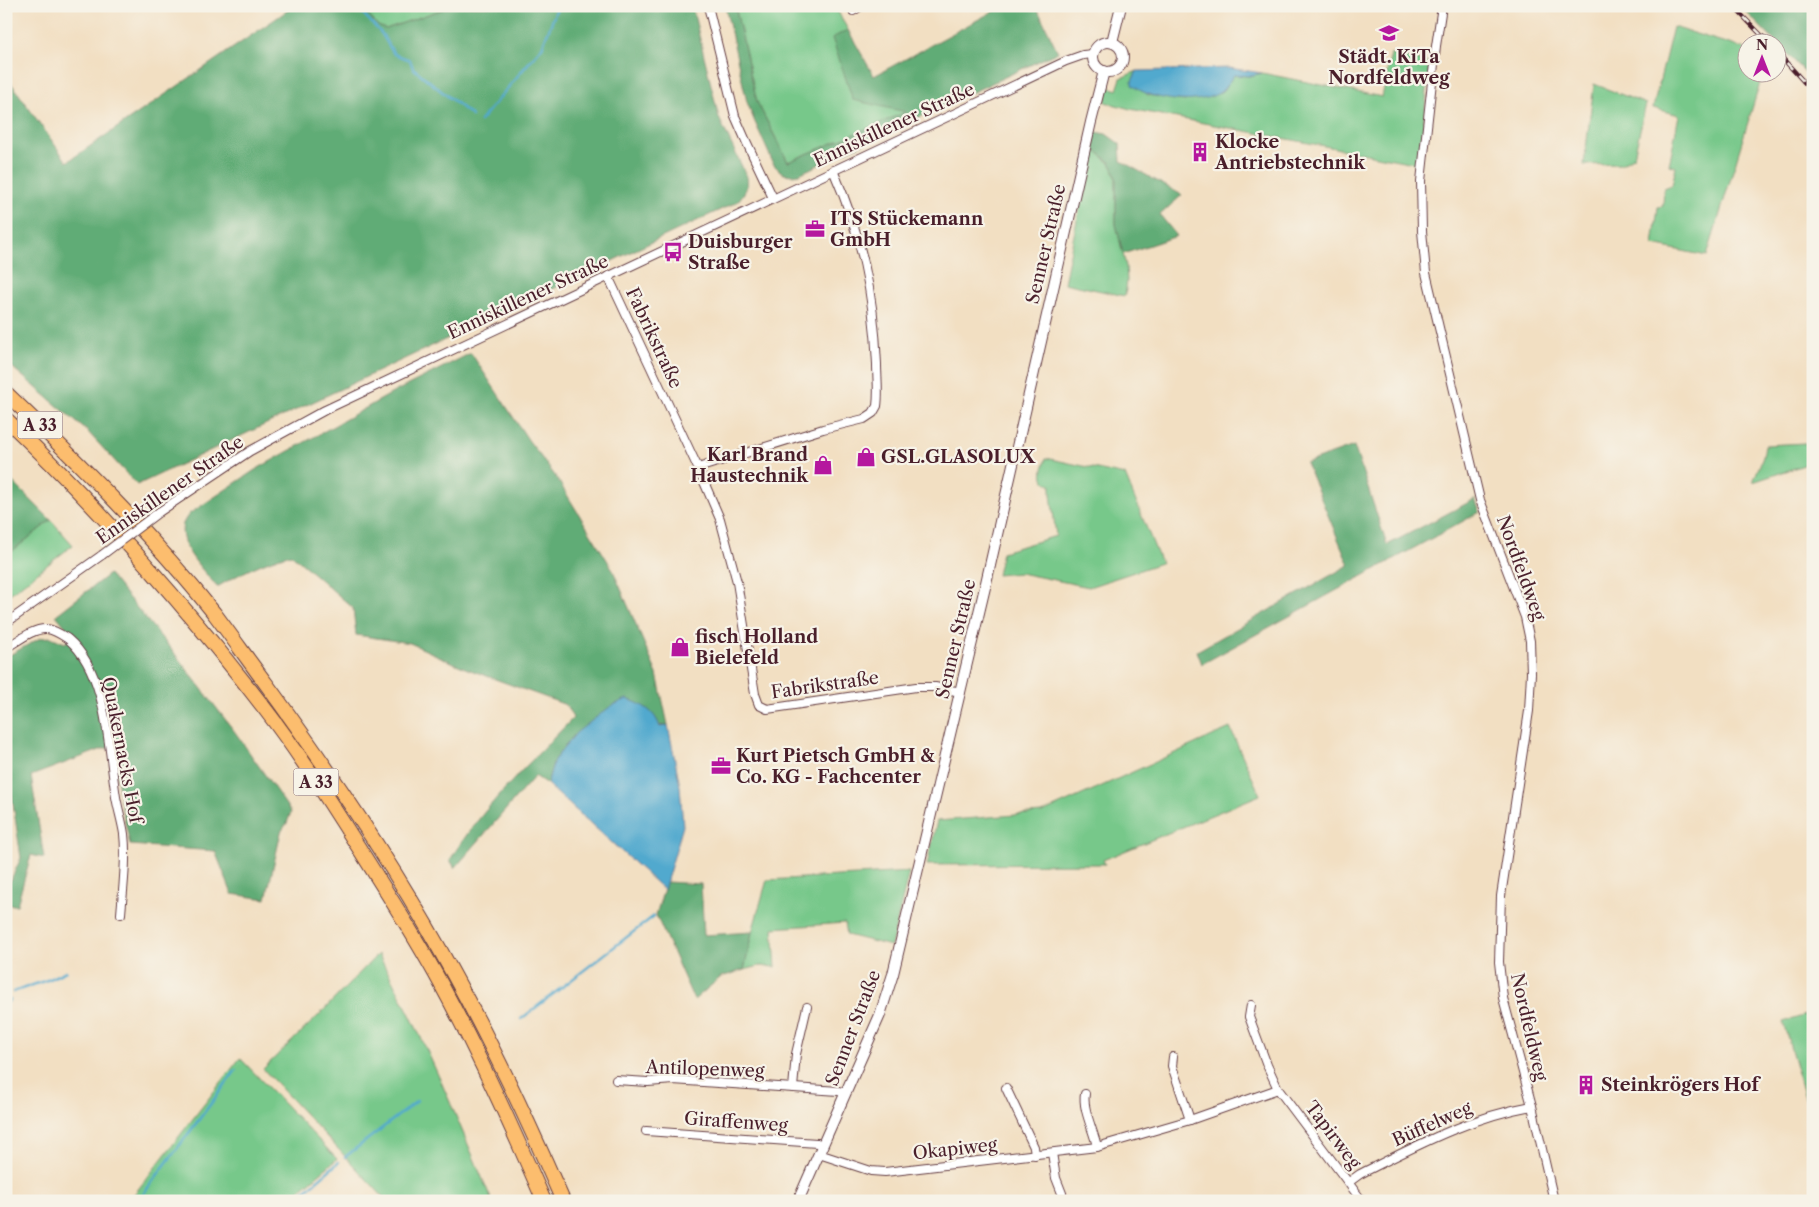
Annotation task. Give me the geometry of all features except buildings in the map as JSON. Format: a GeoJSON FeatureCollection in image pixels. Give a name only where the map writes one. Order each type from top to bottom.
{"type":"FeatureCollection","features":[{"type":"Feature","properties":{"kind":"highway","name":"A 33"},"geometry":{"type":"LineString","coordinates":[[6,393],[80,464],[162,553],[213,613],[327,769],[412,901],[455,976],[495,1053],[563,1201]]}},
{"type":"Feature","properties":{"kind":"highway","name":"A 33"},"geometry":{"type":"LineString","coordinates":[[6,419],[59,470],[148,566],[200,627],[266,710],[313,777],[398,910],[440,982],[477,1055],[544,1201]]}},
{"type":"Feature","properties":{"kind":"street"},"geometry":{"type":"LineString","coordinates":[[708,6],[735,116],[773,198]]}},
{"type":"Feature","properties":{"kind":"street"},"geometry":{"type":"LineString","coordinates":[[852,11],[861,6]]}},
{"type":"Feature","properties":{"kind":"street"},"geometry":{"type":"LineString","coordinates":[[1112,42],[1121,6]]}},
{"type":"Feature","properties":{"kind":"street","name":"Nordfeldweg"},"geometry":{"type":"LineString","coordinates":[[1442,6],[1421,181],[1422,230],[1426,273],[1480,500],[1525,617],[1530,640],[1531,673],[1528,718],[1501,896],[1499,948],[1503,998],[1532,1106],[1554,1201]]}},
{"type":"Feature","properties":{"kind":"street"},"geometry":{"type":"LineString","coordinates":[[1107,41],[1112,42],[1122,50],[1123,59],[1116,69],[1104,72],[1096,66],[1093,61],[1093,54],[1099,44],[1107,41]]}},
{"type":"Feature","properties":{"kind":"street","name":"Enniskillener Straße"},"geometry":{"type":"LineString","coordinates":[[6,624],[159,512],[219,471],[293,426],[376,385],[1066,61],[1083,55],[1093,54]]}},
{"type":"Feature","properties":{"kind":"street","name":"Senner Straße"},"geometry":{"type":"LineString","coordinates":[[798,1201],[887,996],[961,692],[1104,72]]}},
{"type":"Feature","properties":{"kind":"street"},"geometry":{"type":"LineString","coordinates":[[698,468],[823,429],[864,419],[873,413],[877,406],[875,335],[866,265],[848,207],[833,170]]}},
{"type":"Feature","properties":{"kind":"street","name":"Fabrikstraße"},"geometry":{"type":"LineString","coordinates":[[608,276],[720,519],[737,582],[755,694],[759,705],[767,709],[916,687],[935,687],[961,692]]}},
{"type":"Feature","properties":{"kind":"street","name":"Quakernacks Hof"},"geometry":{"type":"LineString","coordinates":[[6,648],[38,630],[50,629],[71,642],[81,654],[94,676],[110,747],[116,797],[124,834],[125,855],[121,914]]}},
{"type":"Feature","properties":{"kind":"street"},"geometry":{"type":"LineString","coordinates":[[1251,1004],[1250,1022],[1278,1089]]}},
{"type":"Feature","properties":{"kind":"street"},"geometry":{"type":"LineString","coordinates":[[793,1088],[796,1054],[807,1007]]}},
{"type":"Feature","properties":{"kind":"street"},"geometry":{"type":"LineString","coordinates":[[1172,1057],[1172,1066],[1190,1120]]}},
{"type":"Feature","properties":{"kind":"street","name":"Antilopenweg"},"geometry":{"type":"LineString","coordinates":[[616,1080],[648,1082],[673,1080],[839,1091],[845,1094]]}},
{"type":"Feature","properties":{"kind":"street"},"geometry":{"type":"LineString","coordinates":[[1006,1088],[1034,1147],[1035,1155]]}},
{"type":"Feature","properties":{"kind":"street","name":"Okapiweg"},"geometry":{"type":"LineString","coordinates":[[820,1150],[856,1167],[878,1172],[1052,1153],[1097,1147],[1190,1120],[1278,1089]]}},
{"type":"Feature","properties":{"kind":"street","name":"Tapirweg"},"geometry":{"type":"LineString","coordinates":[[1278,1089],[1362,1201]]}},
{"type":"Feature","properties":{"kind":"street"},"geometry":{"type":"LineString","coordinates":[[1085,1094],[1084,1102],[1097,1147]]}},
{"type":"Feature","properties":{"kind":"street","name":"Büffelweg"},"geometry":{"type":"LineString","coordinates":[[1349,1182],[1360,1174],[1449,1130],[1491,1115],[1532,1106]]}},
{"type":"Feature","properties":{"kind":"street","name":"Giraffenweg"},"geometry":{"type":"LineString","coordinates":[[646,1131],[817,1143],[820,1150]]}},
{"type":"Feature","properties":{"kind":"street"},"geometry":{"type":"LineString","coordinates":[[1052,1153],[1056,1178],[1065,1201]]}},
{"type":"Feature","properties":{"kind":"green space"},"geometry":{"type":"Polygon","coordinates":[[[294,6],[360,6],[378,26],[386,29],[452,6],[692,6],[719,118],[747,177],[747,187],[737,202],[137,485],[88,432],[6,362],[6,76],[67,162],[294,6]]]}},
{"type":"Feature","properties":{"kind":"green space"},"geometry":{"type":"Polygon","coordinates":[[[360,6],[452,6],[386,29],[378,26],[360,6]]]}},
{"type":"Feature","properties":{"kind":"green space"},"geometry":{"type":"Polygon","coordinates":[[[725,6],[735,6],[757,102],[788,162],[906,112],[853,100],[832,38],[848,30],[874,76],[1003,6],[1036,6],[1058,52],[799,174],[784,174],[774,165],[747,102],[725,6]]]}},
{"type":"Feature","properties":{"kind":"green space"},"geometry":{"type":"Polygon","coordinates":[[[735,6],[835,6],[848,30],[832,39],[907,112],[788,162],[757,102],[735,6]]]}},
{"type":"Feature","properties":{"kind":"green space"},"geometry":{"type":"Polygon","coordinates":[[[1740,6],[1813,6],[1813,80],[1786,53],[1786,32],[1766,32],[1740,6]]]}},
{"type":"Feature","properties":{"kind":"green space"},"geometry":{"type":"Polygon","coordinates":[[[1673,27],[1736,46],[1736,82],[1760,82],[1707,256],[1653,245],[1658,207],[1663,206],[1664,188],[1672,185],[1676,167],[1669,165],[1679,115],[1653,108],[1673,27]]]}},
{"type":"Feature","properties":{"kind":"green space"},"geometry":{"type":"Polygon","coordinates":[[[1391,54],[1430,63],[1419,164],[1130,109],[1105,102],[1109,87],[1117,90],[1121,78],[1137,71],[1132,81],[1148,95],[1184,101],[1210,96],[1222,91],[1234,75],[1249,76],[1262,73],[1382,97],[1391,54]]]}},
{"type":"Feature","properties":{"kind":"green space"},"geometry":{"type":"Polygon","coordinates":[[[1594,84],[1646,104],[1634,156],[1621,164],[1584,165],[1594,84]]]}},
{"type":"Feature","properties":{"kind":"green space"},"geometry":{"type":"Polygon","coordinates":[[[1096,132],[1106,134],[1120,144],[1121,161],[1182,195],[1160,215],[1177,236],[1123,254],[1116,224],[1116,178],[1109,161],[1092,148],[1096,132]]]}},
{"type":"Feature","properties":{"kind":"green space"},"geometry":{"type":"Polygon","coordinates":[[[1092,148],[1109,162],[1116,178],[1116,224],[1126,266],[1125,296],[1064,283],[1092,148]]]}},
{"type":"Feature","properties":{"kind":"green space"},"geometry":{"type":"Polygon","coordinates":[[[471,353],[529,441],[556,477],[612,568],[657,674],[668,725],[576,733],[554,760],[547,784],[535,776],[455,868],[450,860],[477,822],[507,786],[573,718],[566,705],[465,668],[410,643],[356,635],[353,608],[291,554],[253,568],[217,587],[193,558],[182,533],[183,524],[189,514],[255,470],[396,391],[471,353]]]}},
{"type":"Feature","properties":{"kind":"green space"},"geometry":{"type":"Polygon","coordinates":[[[1813,444],[1813,462],[1753,482],[1763,457],[1765,445],[1813,444]]]}},
{"type":"Feature","properties":{"kind":"green space"},"geometry":{"type":"Polygon","coordinates":[[[1354,446],[1387,545],[1475,499],[1480,512],[1202,664],[1197,651],[1349,565],[1306,463],[1354,446]]]}},
{"type":"Feature","properties":{"kind":"green space"},"geometry":{"type":"Polygon","coordinates":[[[1046,458],[1125,475],[1161,563],[1089,587],[1020,573],[997,575],[1002,552],[1056,536],[1051,485],[1044,480],[1042,474],[1046,458]]]}},
{"type":"Feature","properties":{"kind":"green space"},"geometry":{"type":"Polygon","coordinates":[[[6,475],[51,520],[6,556],[6,475]]]}},
{"type":"Feature","properties":{"kind":"green space"},"geometry":{"type":"Polygon","coordinates":[[[51,520],[73,545],[6,597],[6,556],[51,520]]]}},
{"type":"Feature","properties":{"kind":"green space"},"geometry":{"type":"Polygon","coordinates":[[[109,574],[175,654],[235,732],[291,812],[281,832],[266,899],[232,894],[215,851],[130,845],[120,798],[113,748],[105,748],[31,776],[44,858],[31,855],[17,905],[6,905],[6,890],[21,858],[10,783],[6,784],[6,657],[40,638],[51,637],[65,643],[73,636],[56,615],[109,574]]]}},
{"type":"Feature","properties":{"kind":"green space"},"geometry":{"type":"Polygon","coordinates":[[[1230,728],[1260,795],[1103,860],[1105,864],[927,865],[937,821],[1042,813],[1230,728]]]}},
{"type":"Feature","properties":{"kind":"green space"},"geometry":{"type":"Polygon","coordinates":[[[909,872],[891,946],[847,935],[845,923],[773,928],[776,967],[760,966],[744,970],[752,932],[767,880],[909,872]]]}},
{"type":"Feature","properties":{"kind":"green space"},"geometry":{"type":"Polygon","coordinates":[[[666,882],[701,884],[704,935],[752,932],[744,970],[721,977],[694,1000],[656,915],[666,882]]]}},
{"type":"Feature","properties":{"kind":"green space"},"geometry":{"type":"Polygon","coordinates":[[[378,954],[410,1014],[492,1201],[387,1201],[263,1069],[378,954]]]}},
{"type":"Feature","properties":{"kind":"green space"},"geometry":{"type":"Polygon","coordinates":[[[1813,1013],[1813,1125],[1783,1022],[1813,1013]]]}},
{"type":"Feature","properties":{"kind":"green space"},"geometry":{"type":"Polygon","coordinates":[[[240,1058],[337,1159],[287,1201],[129,1201],[240,1058]]]}},
{"type":"Feature","properties":{"kind":"water"},"geometry":{"type":"Polygon","coordinates":[[[1229,68],[1262,73],[1249,76],[1234,75],[1222,91],[1202,99],[1176,100],[1163,98],[1140,91],[1132,85],[1137,71],[1229,68]]]}},
{"type":"Feature","properties":{"kind":"water"},"geometry":{"type":"Polygon","coordinates":[[[627,699],[638,703],[651,712],[660,727],[668,725],[680,786],[683,826],[664,890],[547,784],[554,760],[576,733],[611,706],[627,699]]]}},
{"type":"Feature","properties":{"kind":"waterway"},"geometry":{"type":"LineString","coordinates":[[356,6],[382,34],[394,54],[410,60],[413,68],[472,116]]}},
{"type":"Feature","properties":{"kind":"waterway"},"geometry":{"type":"LineString","coordinates":[[480,121],[542,47],[558,6]]}},
{"type":"Feature","properties":{"kind":"waterway"},"geometry":{"type":"LineString","coordinates":[[521,1019],[654,916]]}},
{"type":"Feature","properties":{"kind":"waterway"},"geometry":{"type":"LineString","coordinates":[[13,992],[66,971]]}},
{"type":"Feature","properties":{"kind":"waterway"},"geometry":{"type":"LineString","coordinates":[[6,1004],[10,999]]}},
{"type":"Feature","properties":{"kind":"waterway"},"geometry":{"type":"LineString","coordinates":[[138,1201],[236,1070]]}},
{"type":"Feature","properties":{"kind":"waterway"},"geometry":{"type":"LineString","coordinates":[[345,1157],[417,1101]]}},
{"type":"Feature","properties":{"kind":"waterway"},"geometry":{"type":"LineString","coordinates":[[293,1201],[339,1162]]}},
{"type":"Feature","properties":{"kind":"railway"},"geometry":{"type":"LineString","coordinates":[[1733,6],[1758,32]]}},
{"type":"Feature","properties":{"kind":"railway"},"geometry":{"type":"LineString","coordinates":[[1786,62],[1813,92]]}},
{"type":"Feature","properties":{"kind":"place","name":"Städt. KiTa Nordfeldweg"},"geometry":{"type":"Point","coordinates":[1389,33]}},
{"type":"Feature","properties":{"kind":"place","name":"Klocke Antriebstechnik"},"geometry":{"type":"Point","coordinates":[1200,152]}},
{"type":"Feature","properties":{"kind":"place","name":"ITS Stückemann GmbH"},"geometry":{"type":"Point","coordinates":[815,229]}},
{"type":"Feature","properties":{"kind":"place","name":"Duisburger Straße"},"geometry":{"type":"Point","coordinates":[673,252]}},
{"type":"Feature","properties":{"kind":"place","name":"GSL.GLASOLUX"},"geometry":{"type":"Point","coordinates":[866,457]}},
{"type":"Feature","properties":{"kind":"place","name":"Karl Brand Haustechnik"},"geometry":{"type":"Point","coordinates":[823,465]}},
{"type":"Feature","properties":{"kind":"place","name":"fisch Holland Bielefeld"},"geometry":{"type":"Point","coordinates":[680,647]}},
{"type":"Feature","properties":{"kind":"place","name":"Kurt Pietsch GmbH & Co. KG - Fachcenter"},"geometry":{"type":"Point","coordinates":[721,766]}},
{"type":"Feature","properties":{"kind":"place","name":"Steinkrögers Hof"},"geometry":{"type":"Point","coordinates":[1586,1085]}}]}
